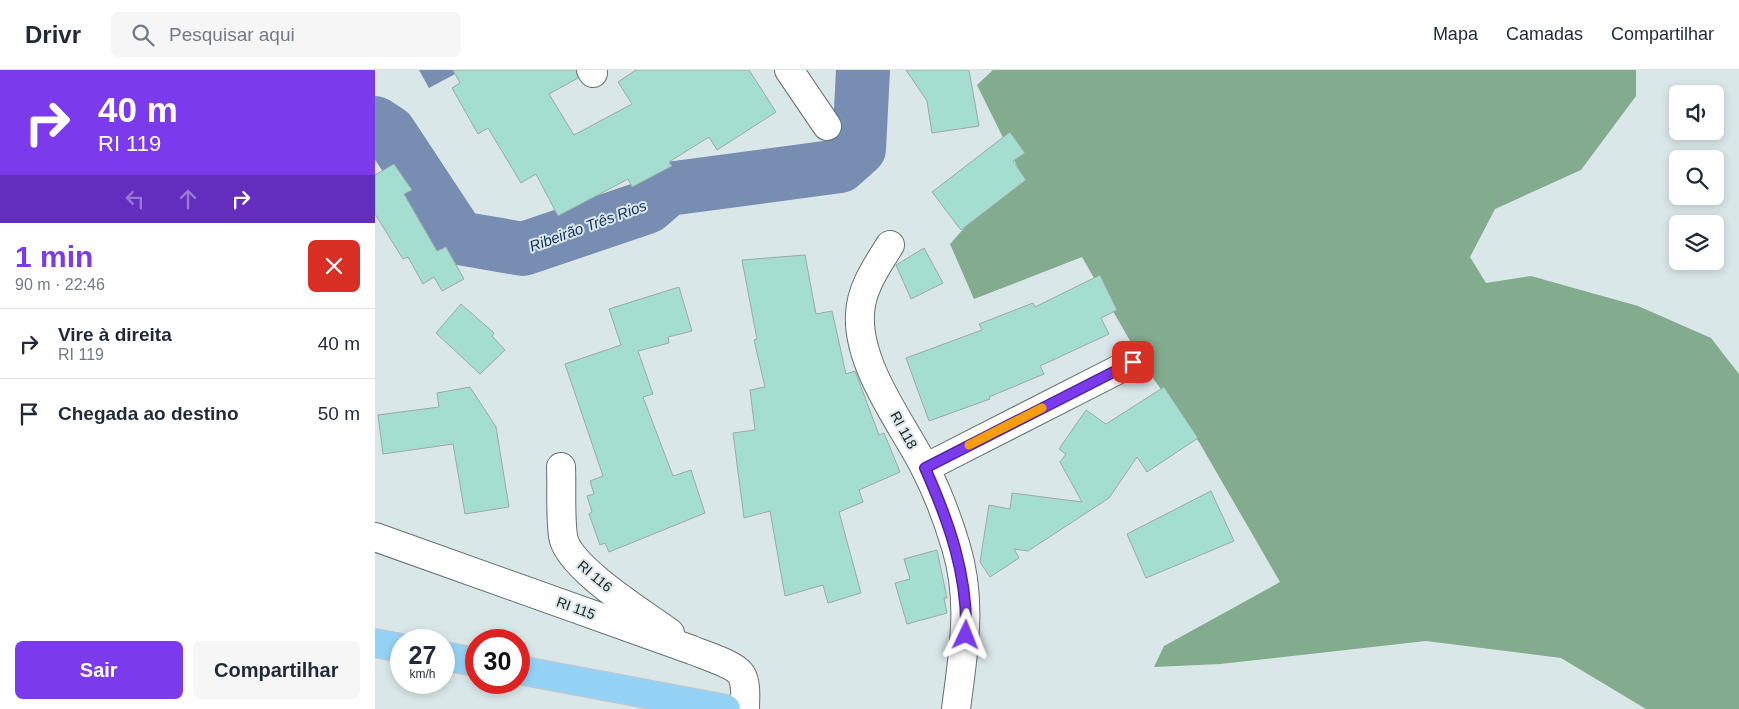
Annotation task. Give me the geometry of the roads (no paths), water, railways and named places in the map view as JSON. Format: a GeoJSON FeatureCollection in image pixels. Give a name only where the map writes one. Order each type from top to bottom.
{"type":"FeatureCollection","features":[{"type":"Feature","properties":{"kind":"highway"},"geometry":{"type":"LineString","coordinates":[[375,643],[390,646]]}},
{"type":"Feature","properties":{"kind":"highway"},"geometry":{"type":"LineString","coordinates":[[530,672],[726,709]]}},
{"type":"Feature","properties":{"kind":"street"},"geometry":{"type":"LineString","coordinates":[[789,70],[827,126]]}},
{"type":"Feature","properties":{"kind":"street","name":"RI 118"},"geometry":{"type":"LineString","coordinates":[[890,245],[872,273],[864,293],[860,314],[862,342],[876,380],[925,468],[956,548],[964,582],[967,608],[966,635],[956,709]]}},
{"type":"Feature","properties":{"kind":"street"},"geometry":{"type":"LineString","coordinates":[[925,468],[1133,362]]}},
{"type":"Feature","properties":{"kind":"street","name":"RI 116"},"geometry":{"type":"LineString","coordinates":[[561,467],[563,538],[573,558],[589,573],[692,650]]}},
{"type":"Feature","properties":{"kind":"street","name":"RI 115"},"geometry":{"type":"LineString","coordinates":[[375,536],[692,650],[734,668],[741,674],[744,684],[745,709]]}},
{"type":"Feature","properties":{"kind":"water"},"geometry":{"type":"Polygon","coordinates":[[[419,70],[453,70],[455,74],[429,88],[419,70]]]}},
{"type":"Feature","properties":{"kind":"waterway","name":"Ribeirão Três Rios"},"geometry":{"type":"LineString","coordinates":[[375,123],[389,132],[459,238],[523,249],[647,207],[668,189],[840,166],[859,149],[863,70]]}}]}
